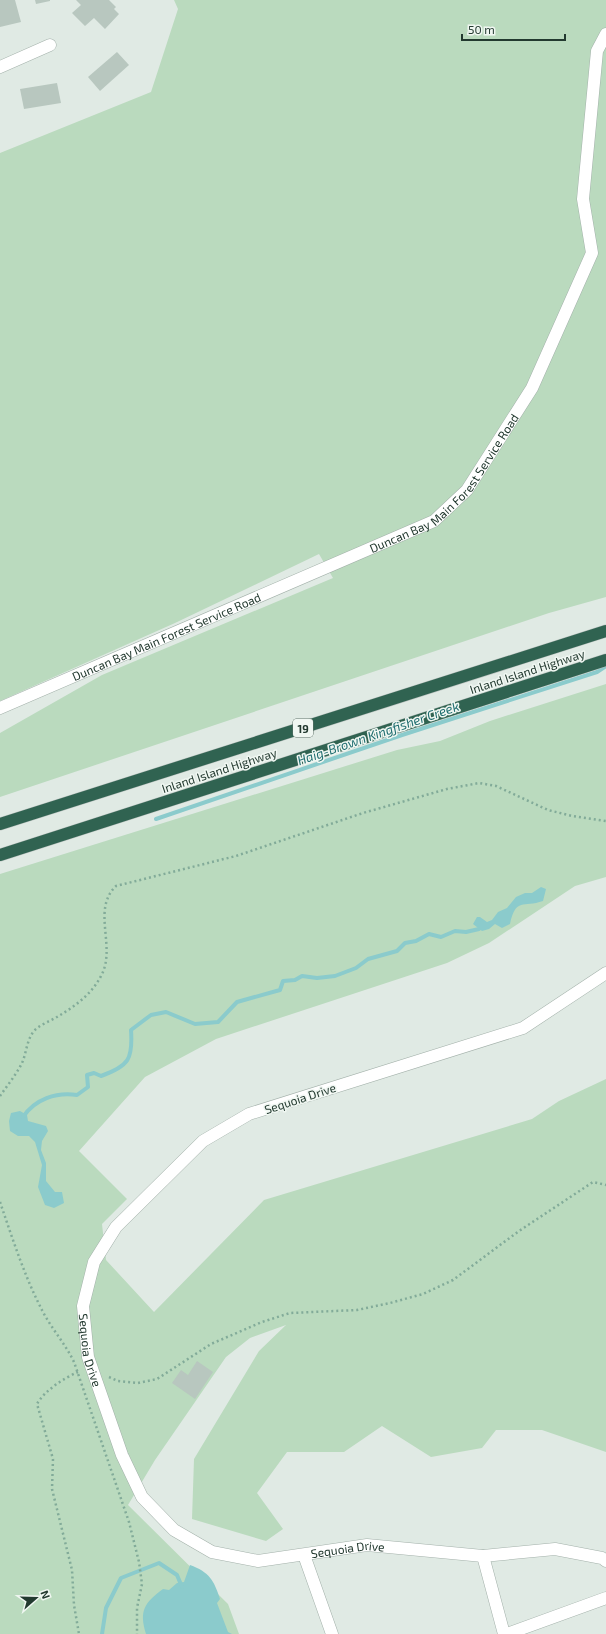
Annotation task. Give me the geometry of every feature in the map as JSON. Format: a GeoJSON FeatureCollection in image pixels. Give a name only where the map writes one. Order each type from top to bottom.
{"type":"FeatureCollection","features":[{"type":"Feature","properties":{"kind":"highway","name":"Inland Island Highway"},"geometry":{"type":"LineString","coordinates":[[0,824],[606,631]]}},
{"type":"Feature","properties":{"kind":"highway","name":"Inland Island Highway"},"geometry":{"type":"LineString","coordinates":[[0,855],[606,660]]}},
{"type":"Feature","properties":{"kind":"street","name":"Duncan Bay Main Forest Service Road"},"geometry":{"type":"LineString","coordinates":[[0,708],[434,521],[467,490],[532,388],[592,253],[584,199],[597,51],[606,34]]}},
{"type":"Feature","properties":{"kind":"street"},"geometry":{"type":"LineString","coordinates":[[0,67],[50,45]]}},
{"type":"Feature","properties":{"kind":"street","name":"Sequoia Drive"},"geometry":{"type":"LineString","coordinates":[[606,973],[523,1028],[249,1114],[203,1141],[116,1227],[94,1262],[83,1306],[88,1357],[122,1455],[142,1497],[174,1530],[212,1552],[258,1561],[367,1545],[483,1556],[555,1549],[602,1558],[606,1561]]}},
{"type":"Feature","properties":{"kind":"street"},"geometry":{"type":"LineString","coordinates":[[304,1555],[332,1634]]}},
{"type":"Feature","properties":{"kind":"street"},"geometry":{"type":"LineString","coordinates":[[483,1556],[504,1634]]}},
{"type":"Feature","properties":{"kind":"street"},"geometry":{"type":"LineString","coordinates":[[507,1634],[606,1598]]}},
{"type":"Feature","properties":{"kind":"path"},"geometry":{"type":"LineString","coordinates":[[0,1096],[20,1066],[30,1036],[37,1028],[71,1008],[85,997],[102,976],[106,959],[105,905],[109,893],[116,886],[236,856],[363,813],[447,789],[479,783],[496,786],[548,810],[572,816],[606,821]]}},
{"type":"Feature","properties":{"kind":"path"},"geometry":{"type":"LineString","coordinates":[[108,1377],[118,1381],[138,1382],[157,1378],[211,1344],[262,1322],[290,1313],[357,1310],[390,1304],[423,1294],[458,1277],[519,1231],[593,1182],[606,1185]]}},
{"type":"Feature","properties":{"kind":"path"},"geometry":{"type":"LineString","coordinates":[[0,1202],[40,1307],[50,1324],[65,1344],[78,1372],[129,1522],[139,1562],[142,1584],[137,1608],[137,1634]]}},
{"type":"Feature","properties":{"kind":"path"},"geometry":{"type":"LineString","coordinates":[[79,1634],[74,1605],[72,1570],[52,1489],[53,1459],[37,1404],[40,1398],[70,1375],[83,1370]]}},
{"type":"Feature","properties":{"kind":"green space"},"geometry":{"type":"Polygon","coordinates":[[[174,0],[606,0],[606,597],[549,613],[0,797],[0,733],[102,675],[333,578],[319,554],[175,623],[0,701],[0,153],[151,92],[178,9],[174,0]]]}},
{"type":"Feature","properties":{"kind":"green space"},"geometry":{"type":"Polygon","coordinates":[[[606,684],[606,877],[575,886],[489,943],[447,963],[216,1039],[145,1077],[79,1151],[127,1199],[102,1224],[106,1260],[154,1312],[264,1200],[532,1119],[559,1101],[606,1079],[606,1452],[542,1430],[496,1430],[482,1448],[431,1457],[382,1426],[344,1452],[287,1452],[257,1493],[283,1529],[266,1541],[192,1519],[194,1459],[259,1351],[286,1325],[250,1338],[226,1357],[155,1460],[128,1505],[228,1604],[239,1634],[0,1634],[0,874],[397,750],[440,741],[490,721],[606,684]]]}},
{"type":"Feature","properties":{"kind":"water"},"geometry":{"type":"Polygon","coordinates":[[[541,887],[546,889],[543,901],[521,905],[518,907],[512,916],[510,924],[502,928],[495,924],[489,929],[482,931],[473,924],[477,917],[480,917],[487,922],[492,920],[498,912],[507,908],[516,897],[525,893],[532,893],[541,887]]]}},
{"type":"Feature","properties":{"kind":"water"},"geometry":{"type":"Polygon","coordinates":[[[20,1111],[27,1115],[28,1121],[46,1126],[48,1131],[42,1141],[41,1150],[46,1163],[46,1181],[55,1192],[62,1192],[64,1203],[54,1208],[45,1205],[38,1187],[42,1165],[35,1142],[29,1136],[18,1136],[10,1131],[9,1121],[11,1113],[20,1111]]]}},
{"type":"Feature","properties":{"kind":"water"},"geometry":{"type":"Polygon","coordinates":[[[190,1565],[202,1571],[213,1582],[220,1599],[217,1603],[228,1632],[232,1634],[146,1634],[143,1613],[147,1603],[163,1589],[169,1590],[177,1583],[184,1582],[190,1565]]]}},
{"type":"Feature","properties":{"kind":"building"},"geometry":{"type":"Polygon","coordinates":[[[0,0],[15,0],[21,22],[0,27],[0,0]]]}},
{"type":"Feature","properties":{"kind":"building"},"geometry":{"type":"Polygon","coordinates":[[[35,0],[50,0],[50,1],[36,4],[35,0]]]}},
{"type":"Feature","properties":{"kind":"building"},"geometry":{"type":"Polygon","coordinates":[[[76,0],[109,0],[116,7],[114,9],[119,14],[105,29],[94,18],[85,26],[72,13],[81,5],[76,0]]]}},
{"type":"Feature","properties":{"kind":"building"},"geometry":{"type":"Polygon","coordinates":[[[117,52],[129,65],[100,91],[88,77],[117,52]]]}},
{"type":"Feature","properties":{"kind":"building"},"geometry":{"type":"Polygon","coordinates":[[[57,83],[61,103],[24,109],[20,89],[57,83]]]}},
{"type":"Feature","properties":{"kind":"building"},"geometry":{"type":"Polygon","coordinates":[[[197,1361],[213,1372],[195,1399],[172,1383],[181,1370],[188,1375],[197,1361]]]}},
{"type":"Feature","properties":{"kind":"waterway","name":"Haig-Brown Kingfisher Creek"},"geometry":{"type":"LineString","coordinates":[[156,819],[402,735],[597,672],[606,666]]}},
{"type":"Feature","properties":{"kind":"waterway"},"geometry":{"type":"LineString","coordinates":[[23,1117],[40,1101],[47,1098],[69,1094],[77,1095],[88,1087],[87,1075],[94,1073],[101,1076],[118,1069],[130,1055],[131,1030],[151,1015],[166,1012],[195,1024],[218,1022],[237,1002],[280,990],[283,981],[295,980],[302,976],[317,978],[335,976],[356,968],[368,959],[397,951],[405,943],[416,941],[429,934],[441,937],[455,931],[466,932],[479,929]]}},
{"type":"Feature","properties":{"kind":"waterway"},"geometry":{"type":"LineString","coordinates":[[102,1634],[106,1608],[121,1578],[159,1563],[177,1575],[182,1587]]}}]}
